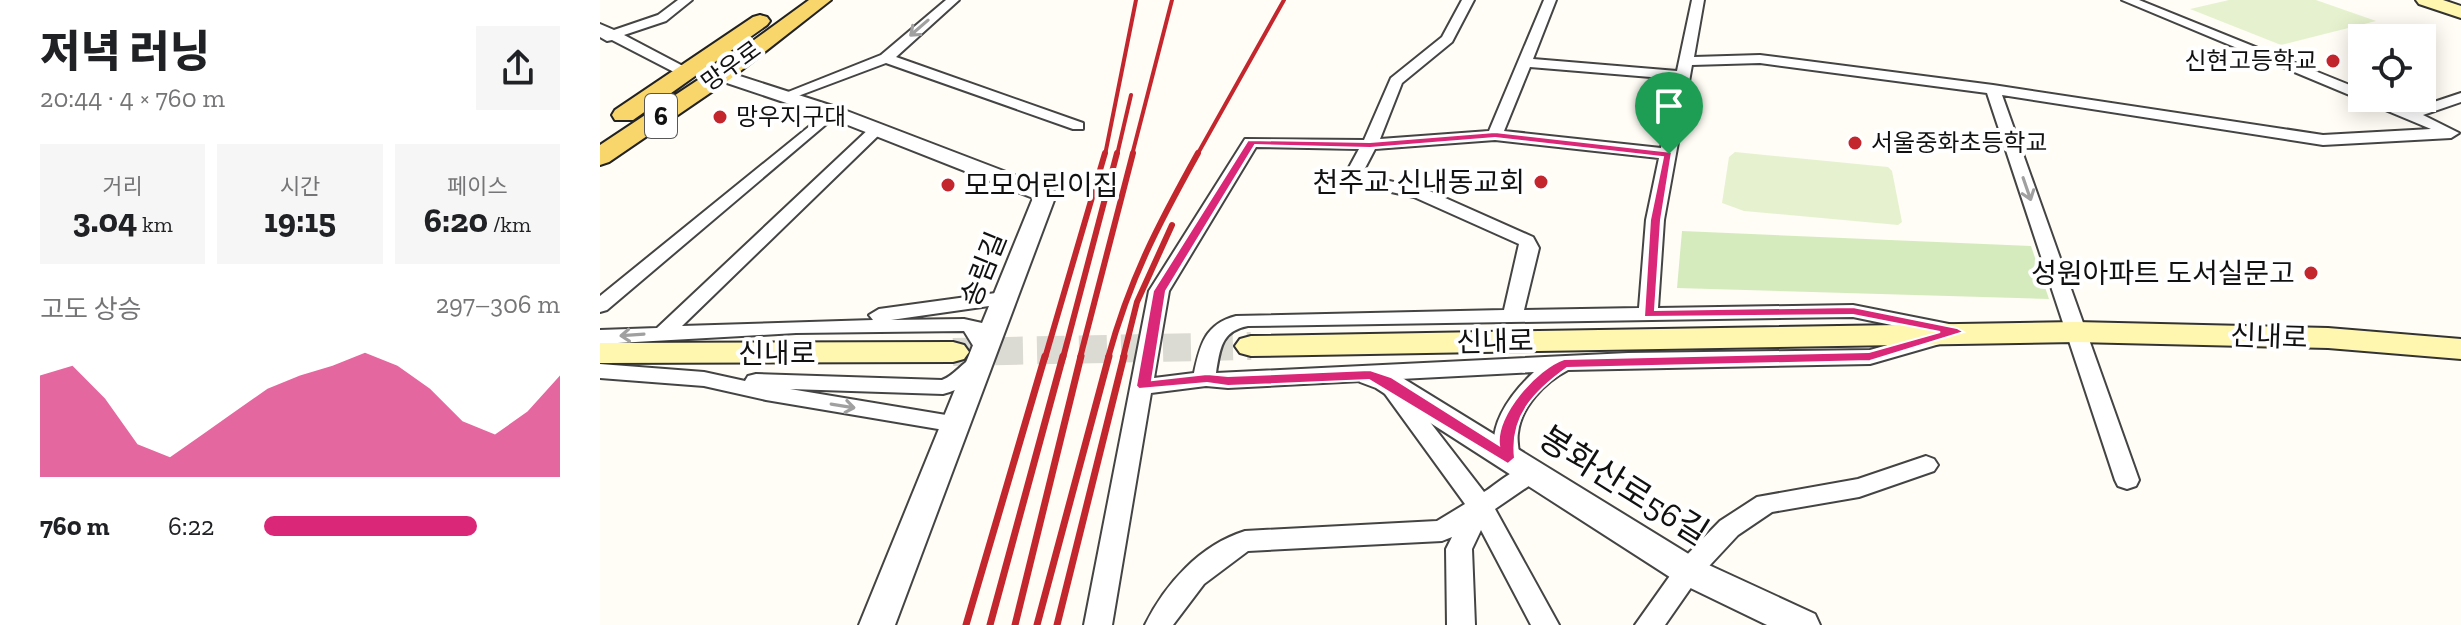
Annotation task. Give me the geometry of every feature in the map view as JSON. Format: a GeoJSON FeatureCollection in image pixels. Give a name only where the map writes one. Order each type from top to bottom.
{"type":"FeatureCollection","features":[{"type":"Feature","properties":{"kind":"main road","name":"망우로"},"geometry":{"type":"LineString","coordinates":[[600,133],[687,70],[793,0]]}},
{"type":"Feature","properties":{"kind":"main road","name":"망우로"},"geometry":{"type":"LineString","coordinates":[[600,157],[721,75],[821,0]]}},
{"type":"Feature","properties":{"kind":"main road"},"geometry":{"type":"LineString","coordinates":[[2425,0],[2461,12]]}},
{"type":"Feature","properties":{"kind":"main road","name":"신내로"},"geometry":{"type":"LineString","coordinates":[[1251,346],[2076,332],[2328,338],[2461,349]]}},
{"type":"Feature","properties":{"kind":"main road","name":"신내로"},"geometry":{"type":"LineString","coordinates":[[600,353],[972,353]]}},
{"type":"Feature","properties":{"kind":"street"},"geometry":{"type":"LineString","coordinates":[[604,34],[662,18],[686,0]]}},
{"type":"Feature","properties":{"kind":"street"},"geometry":{"type":"LineString","coordinates":[[931,0],[953,0]]}},
{"type":"Feature","properties":{"kind":"street"},"geometry":{"type":"LineString","coordinates":[[785,96],[886,58],[953,0]]}},
{"type":"Feature","properties":{"kind":"street"},"geometry":{"type":"LineString","coordinates":[[1468,0],[1447,39],[1396,81],[1370,145],[1354,169],[1355,176],[1361,180],[1419,193],[1527,241],[1530,248],[1512,316]]}},
{"type":"Feature","properties":{"kind":"street"},"geometry":{"type":"LineString","coordinates":[[1495,135],[1550,0]]}},
{"type":"Feature","properties":{"kind":"street"},"geometry":{"type":"LineString","coordinates":[[1648,314],[1655,220],[1698,0]]}},
{"type":"Feature","properties":{"kind":"street"},"geometry":{"type":"LineString","coordinates":[[2128,0],[2348,89]]}},
{"type":"Feature","properties":{"kind":"street"},"geometry":{"type":"LineString","coordinates":[[604,34],[687,70]]}},
{"type":"Feature","properties":{"kind":"street"},"geometry":{"type":"LineString","coordinates":[[886,58],[1078,126]]}},
{"type":"Feature","properties":{"kind":"street"},"geometry":{"type":"LineString","coordinates":[[1524,62],[1685,68],[1760,59],[1993,89],[2323,140],[2456,135]]}},
{"type":"Feature","properties":{"kind":"street","name":"송림길"},"geometry":{"type":"LineString","coordinates":[[721,75],[832,112],[1045,195],[1003,298],[972,353],[956,424],[877,625]]}},
{"type":"Feature","properties":{"kind":"street"},"geometry":{"type":"LineString","coordinates":[[1993,89],[2127,480]]}},
{"type":"Feature","properties":{"kind":"street"},"geometry":{"type":"LineString","coordinates":[[2409,115],[2461,97]]}},
{"type":"Feature","properties":{"kind":"street"},"geometry":{"type":"LineString","coordinates":[[600,306],[832,112]]}},
{"type":"Feature","properties":{"kind":"street"},"geometry":{"type":"LineString","coordinates":[[2402,112],[2456,135]]}},
{"type":"Feature","properties":{"kind":"street"},"geometry":{"type":"LineString","coordinates":[[664,332],[877,129]]}},
{"type":"Feature","properties":{"kind":"street"},"geometry":{"type":"LineString","coordinates":[[1098,625],[1159,291],[1251,142],[1370,145],[1495,135],[1669,154]]}},
{"type":"Feature","properties":{"kind":"street","name":"신내로"},"geometry":{"type":"LineString","coordinates":[[796,327],[1003,298]]}},
{"type":"Feature","properties":{"kind":"street"},"geometry":{"type":"LineString","coordinates":[[1207,379],[1205,373],[1213,338],[1223,326],[1234,322],[1853,311],[1957,332]]}},
{"type":"Feature","properties":{"kind":"street"},"geometry":{"type":"LineString","coordinates":[[600,337],[796,327],[964,325],[975,328],[972,353],[958,382],[943,387],[704,379],[600,371]]}},
{"type":"Feature","properties":{"kind":"street"},"geometry":{"type":"LineString","coordinates":[[1144,386],[1207,379],[1378,378],[1564,363],[1870,357],[1957,332]]}},
{"type":"Feature","properties":{"kind":"street"},"geometry":{"type":"LineString","coordinates":[[1159,625],[1168,604],[1228,547],[1245,541],[1442,531],[1481,506],[1520,466],[1505,439],[1514,414],[1538,381],[1564,363]]}},
{"type":"Feature","properties":{"kind":"street"},"geometry":{"type":"LineString","coordinates":[[1378,378],[1481,506],[1545,625]]}},
{"type":"Feature","properties":{"kind":"street","name":"봉화산로56길"},"geometry":{"type":"LineString","coordinates":[[1378,378],[1688,571],[1802,625]]}},
{"type":"Feature","properties":{"kind":"street"},"geometry":{"type":"LineString","coordinates":[[704,379],[766,393],[956,424]]}},
{"type":"Feature","properties":{"kind":"street"},"geometry":{"type":"LineString","coordinates":[[1649,625],[1688,571],[1729,528],[1766,504],[1859,488],[1926,465]]}},
{"type":"Feature","properties":{"kind":"street"},"geometry":{"type":"LineString","coordinates":[[1461,625],[1459,549],[1481,506]]}},
{"type":"Feature","properties":{"kind":"green space"},"geometry":{"type":"Polygon","coordinates":[[[2229,0],[2316,0],[2376,21],[2348,24],[2348,28],[2281,45],[2190,9],[2229,0]]]}},
{"type":"Feature","properties":{"kind":"green space"},"geometry":{"type":"Polygon","coordinates":[[[1735,152],[1888,167],[1892,171],[1902,222],[1898,225],[1744,211],[1722,203],[1729,157],[1735,152]]]}},
{"type":"Feature","properties":{"kind":"green space"},"geometry":{"type":"Polygon","coordinates":[[[1682,231],[2031,246],[2049,299],[1677,288],[1682,231]]]}},
{"type":"Feature","properties":{"kind":"tunnel"},"geometry":{"type":"LineString","coordinates":[[953,352],[1251,346]]}},
{"type":"Feature","properties":{"kind":"railway"},"geometry":{"type":"LineString","coordinates":[[1105,155],[1136,0]]}},
{"type":"Feature","properties":{"kind":"railway"},"geometry":{"type":"LineString","coordinates":[[1132,155],[1172,0]]}},
{"type":"Feature","properties":{"kind":"railway"},"geometry":{"type":"LineString","coordinates":[[1197,155],[1284,0]]}},
{"type":"Feature","properties":{"kind":"railway"},"geometry":{"type":"LineString","coordinates":[[1117,155],[1131,95]]}},
{"type":"Feature","properties":{"kind":"railway"},"geometry":{"type":"LineString","coordinates":[[1045,358],[1105,153]]}},
{"type":"Feature","properties":{"kind":"railway"},"geometry":{"type":"LineString","coordinates":[[1063,358],[1117,153]]}},
{"type":"Feature","properties":{"kind":"railway"},"geometry":{"type":"LineString","coordinates":[[1080,358],[1133,153]]}},
{"type":"Feature","properties":{"kind":"railway"},"geometry":{"type":"LineString","coordinates":[[1108,358],[1146,252],[1198,153]]}},
{"type":"Feature","properties":{"kind":"railway"},"geometry":{"type":"LineString","coordinates":[[1123,358],[1137,302],[1172,225]]}},
{"type":"Feature","properties":{"kind":"railway"},"geometry":{"type":"LineString","coordinates":[[966,625],[1045,356]]}},
{"type":"Feature","properties":{"kind":"railway"},"geometry":{"type":"LineString","coordinates":[[990,625],[1063,356]]}},
{"type":"Feature","properties":{"kind":"railway"},"geometry":{"type":"LineString","coordinates":[[1015,625],[1081,356]]}},
{"type":"Feature","properties":{"kind":"railway"},"geometry":{"type":"LineString","coordinates":[[1037,625],[1109,356]]}},
{"type":"Feature","properties":{"kind":"railway"},"geometry":{"type":"LineString","coordinates":[[1057,625],[1124,356]]}},
{"type":"Feature","properties":{"kind":"place","name":"신현고등학교"},"geometry":{"type":"Point","coordinates":[2333,61]}},
{"type":"Feature","properties":{"kind":"place","name":"망우지구대"},"geometry":{"type":"Point","coordinates":[720,117]}},
{"type":"Feature","properties":{"kind":"place","name":"서울중화초등학교"},"geometry":{"type":"Point","coordinates":[1855,143]}},
{"type":"Feature","properties":{"kind":"place","name":"천주교 신내동교회"},"geometry":{"type":"Point","coordinates":[1541,182]}},
{"type":"Feature","properties":{"kind":"place","name":"모모어린이집"},"geometry":{"type":"Point","coordinates":[948,185]}},
{"type":"Feature","properties":{"kind":"place","name":"성원아파트 도서실문고"},"geometry":{"type":"Point","coordinates":[2311,273]}},
{"type":"Feature","properties":{"kind":"route"},"geometry":{"type":"LineString","coordinates":[[1495,135],[1669,154],[1655,220],[1648,314],[1853,311],[1957,332],[1870,357],[1564,363],[1538,381],[1514,414],[1505,439],[1508,458],[1386,381],[1370,375],[1228,381],[1207,379],[1144,386],[1159,291],[1251,142],[1370,145],[1495,135]]}}]}
